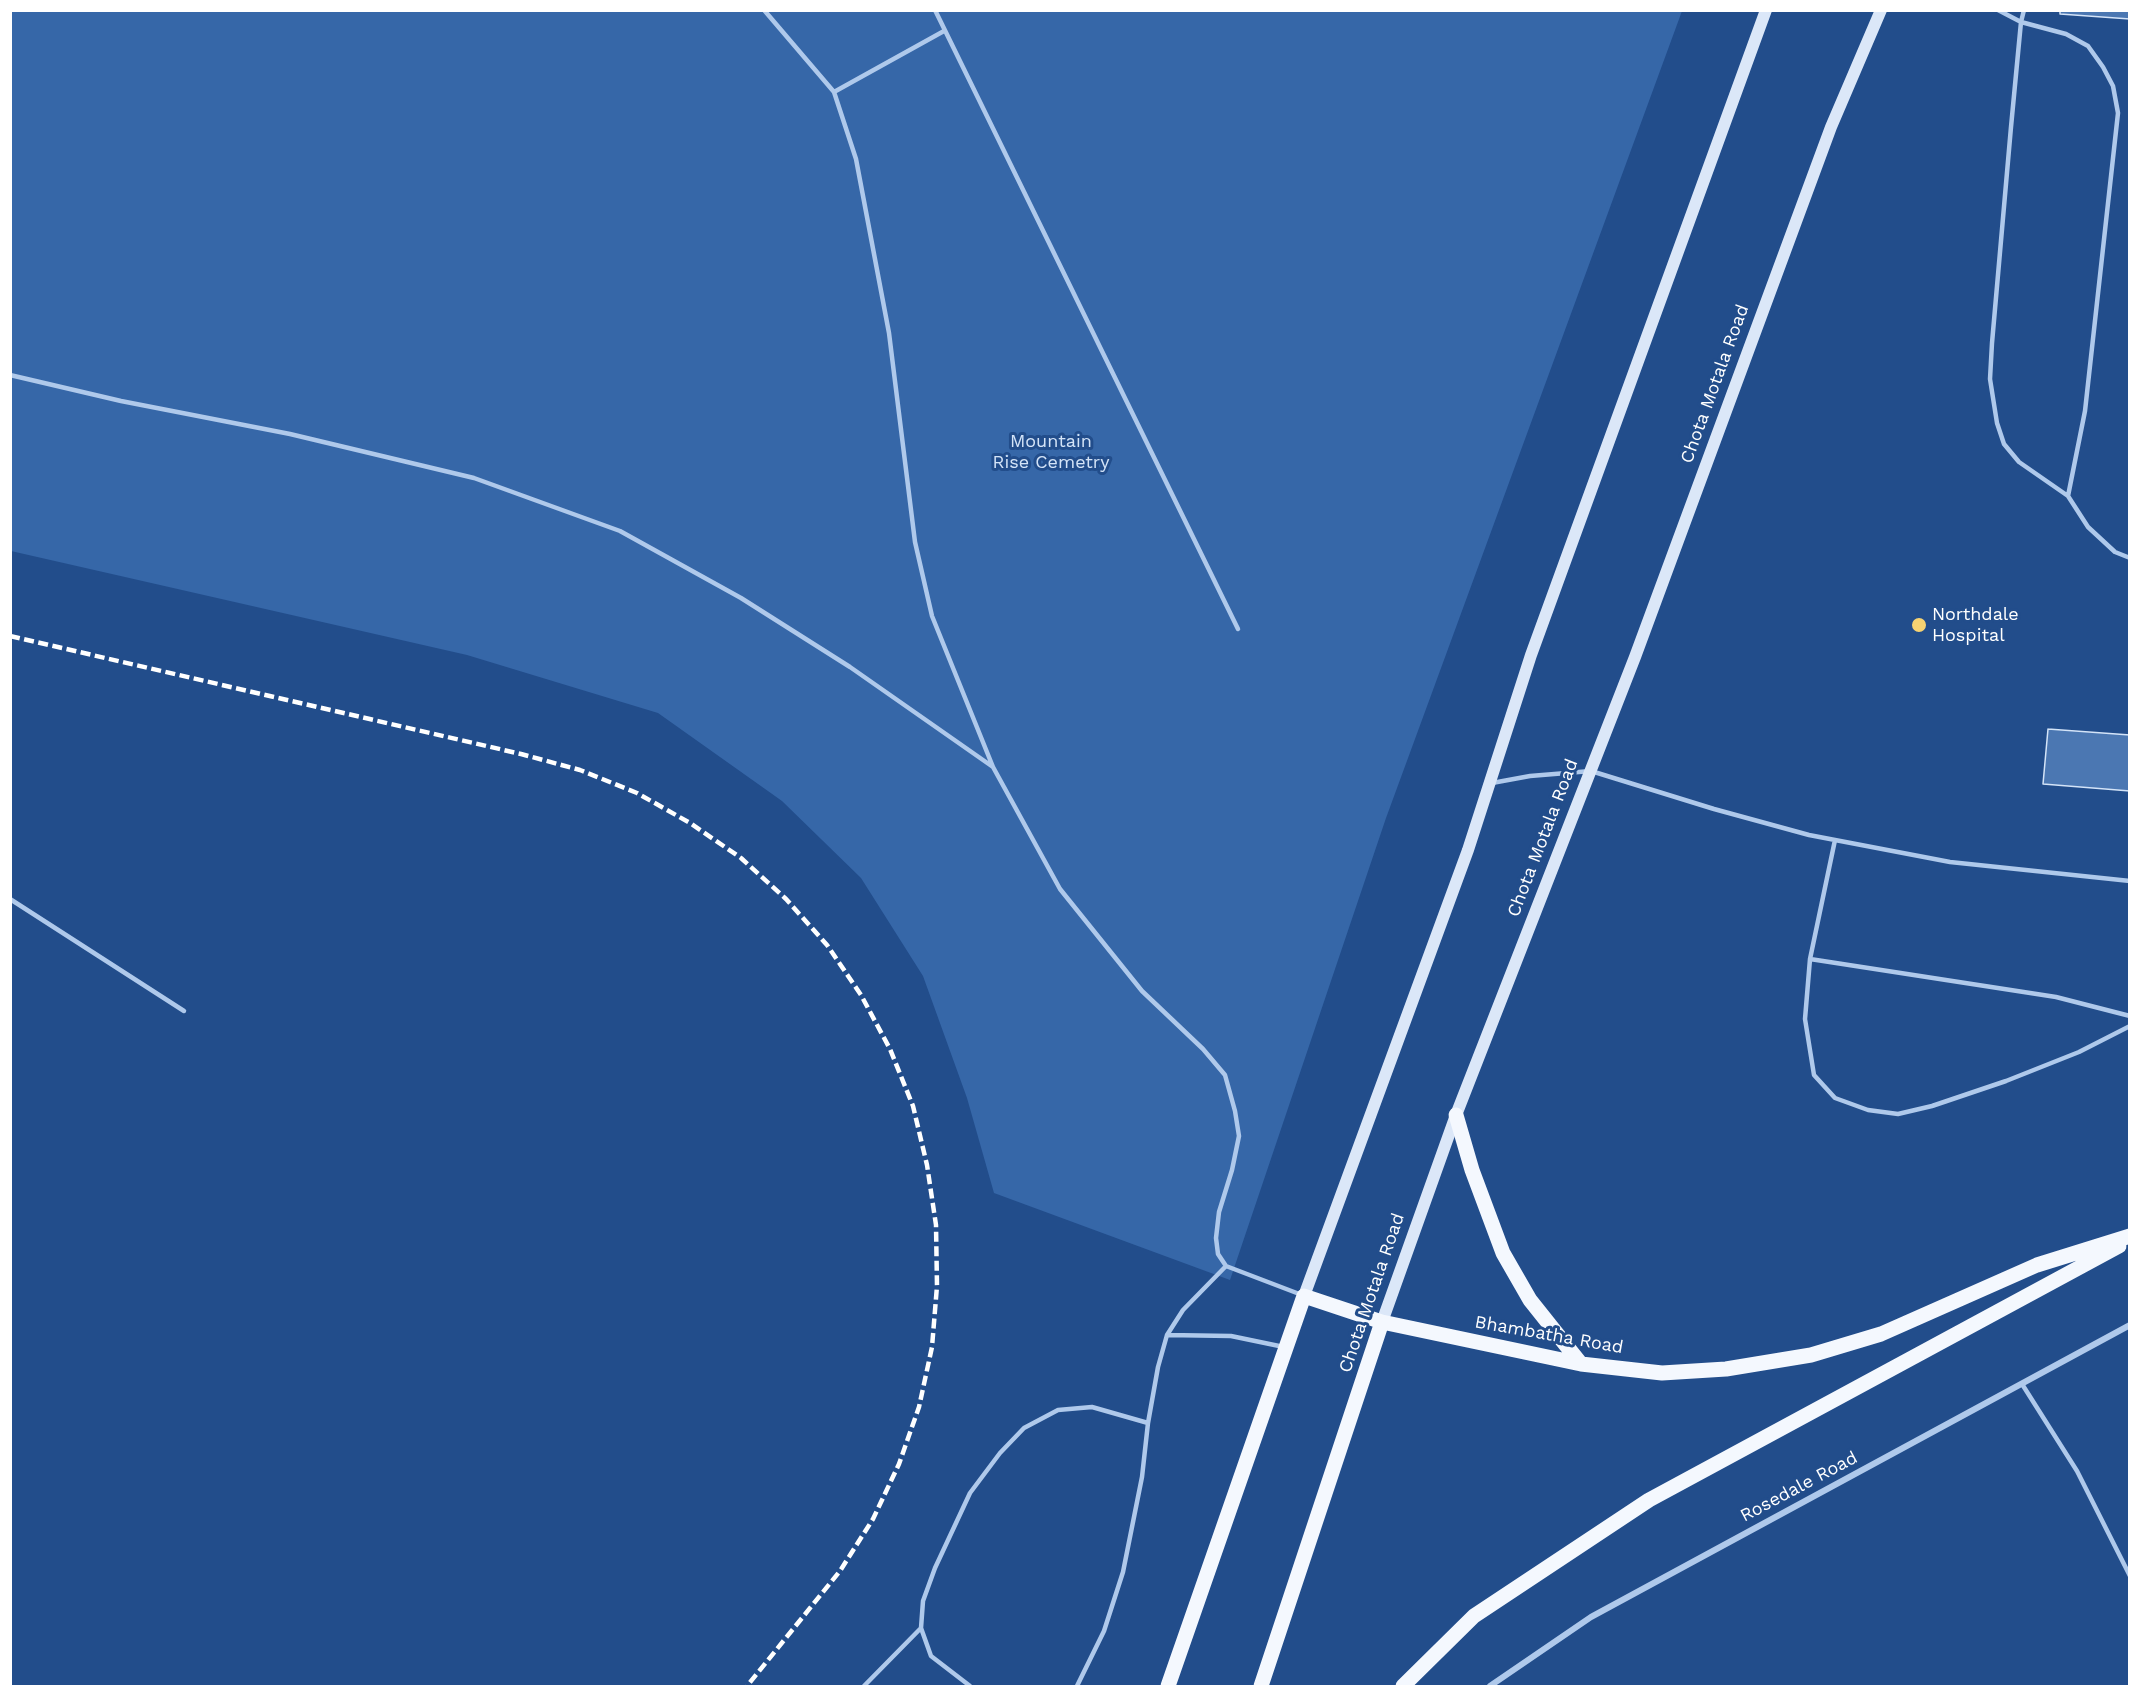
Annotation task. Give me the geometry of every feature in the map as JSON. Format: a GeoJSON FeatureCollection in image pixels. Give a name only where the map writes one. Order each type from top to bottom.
{"type":"FeatureCollection","features":[{"type":"Feature","properties":{"kind":"main road"},"geometry":{"type":"LineString","coordinates":[[1456,1115],[1472,1170],[1503,1252],[1530,1299],[1581,1364]]}},
{"type":"Feature","properties":{"kind":"main road"},"geometry":{"type":"LineString","coordinates":[[1402,1686],[1474,1616],[1649,1500],[2130,1238]]}},
{"type":"Feature","properties":{"kind":"main road","name":"Bhambatha Road"},"geometry":{"type":"LineString","coordinates":[[1304,1296],[1382,1322],[1581,1364],[1662,1373],[1726,1369],[1812,1355],[1881,1334],[2037,1265],[2130,1238]]}},
{"type":"Feature","properties":{"kind":"main road"},"geometry":{"type":"LineString","coordinates":[[1168,1686],[1304,1296]]}},
{"type":"Feature","properties":{"kind":"main road","name":"Chota Motala Road"},"geometry":{"type":"LineString","coordinates":[[1262,1686],[1382,1322]]}},
{"type":"Feature","properties":{"kind":"street"},"geometry":{"type":"LineString","coordinates":[[1304,1296],[1464,861],[1531,655],[1766,10]]}},
{"type":"Feature","properties":{"kind":"street","name":"Chota Motala Road"},"geometry":{"type":"LineString","coordinates":[[1382,1322],[1456,1115],[1635,657],[1830,127],[1881,10]]}},
{"type":"Feature","properties":{"kind":"street","name":"Rosedale Road"},"geometry":{"type":"LineString","coordinates":[[1490,1686],[1591,1617],[2130,1325]]}},
{"type":"Feature","properties":{"kind":"lane"},"geometry":{"type":"LineString","coordinates":[[764,10],[834,92],[856,159],[887,322],[915,542],[932,616],[993,767],[1060,889],[1142,991],[1203,1049],[1225,1076],[1239,1136],[1232,1170],[1219,1212],[1216,1238],[1218,1254],[1226,1266],[1304,1296]]}},
{"type":"Feature","properties":{"kind":"lane"},"geometry":{"type":"LineString","coordinates":[[935,10],[1238,629]]}},
{"type":"Feature","properties":{"kind":"lane"},"geometry":{"type":"LineString","coordinates":[[1998,10],[2021,22],[2066,34],[2088,46],[2113,86],[2118,113],[2085,411],[2068,496]]}},
{"type":"Feature","properties":{"kind":"lane"},"geometry":{"type":"LineString","coordinates":[[2024,10],[2021,22],[1990,379],[1996,423],[2004,444],[2019,462],[2068,496],[2088,527],[2115,552],[2130,558]]}},
{"type":"Feature","properties":{"kind":"lane"},"geometry":{"type":"LineString","coordinates":[[834,92],[944,31]]}},
{"type":"Feature","properties":{"kind":"lane"},"geometry":{"type":"LineString","coordinates":[[10,375],[121,401],[290,434],[474,478],[620,531],[741,598],[850,667],[993,767]]}},
{"type":"Feature","properties":{"kind":"lane"},"geometry":{"type":"LineString","coordinates":[[1489,784],[1530,776],[1591,771],[1714,809],[1809,835],[1950,862],[2130,881]]}},
{"type":"Feature","properties":{"kind":"lane"},"geometry":{"type":"LineString","coordinates":[[1835,840],[1810,959],[1805,1019],[1814,1076],[1834,1098],[1868,1110],[1898,1114],[1932,1106],[2006,1081],[2079,1052],[2130,1026]]}},
{"type":"Feature","properties":{"kind":"lane"},"geometry":{"type":"LineString","coordinates":[[10,899],[184,1011]]}},
{"type":"Feature","properties":{"kind":"lane"},"geometry":{"type":"LineString","coordinates":[[1810,959],[2056,997],[2130,1016]]}},
{"type":"Feature","properties":{"kind":"lane"},"geometry":{"type":"LineString","coordinates":[[1077,1686],[1104,1631],[1123,1572],[1142,1477],[1148,1423],[1158,1367],[1167,1335],[1183,1310],[1226,1266]]}},
{"type":"Feature","properties":{"kind":"lane"},"geometry":{"type":"LineString","coordinates":[[1167,1335],[1231,1336],[1286,1348]]}},
{"type":"Feature","properties":{"kind":"lane"},"geometry":{"type":"LineString","coordinates":[[2022,1384],[2077,1471],[2130,1576]]}},
{"type":"Feature","properties":{"kind":"lane"},"geometry":{"type":"LineString","coordinates":[[970,1686],[931,1656],[921,1628],[923,1601],[934,1568],[970,1493],[1000,1453],[1024,1428],[1058,1410],[1092,1407],[1148,1423]]}},
{"type":"Feature","properties":{"kind":"lane"},"geometry":{"type":"LineString","coordinates":[[864,1686],[921,1628]]}},
{"type":"Feature","properties":{"kind":"green space","name":"Mountain Rise Cemetry"},"geometry":{"type":"Polygon","coordinates":[[[11,11],[1682,11],[1386,818],[1230,1280],[994,1193],[967,1098],[923,976],[861,878],[782,801],[658,713],[467,655],[11,551],[11,11]]]}},
{"type":"Feature","properties":{"kind":"building"},"geometry":{"type":"Polygon","coordinates":[[[2060,10],[2130,10],[2130,19],[2060,14],[2060,10]]]}},
{"type":"Feature","properties":{"kind":"building"},"geometry":{"type":"Polygon","coordinates":[[[2048,729],[2130,735],[2130,791],[2043,784],[2048,729]]]}},
{"type":"Feature","properties":{"kind":"railway"},"geometry":{"type":"LineString","coordinates":[[10,636],[521,754],[580,770],[637,793],[690,823],[741,858],[786,899],[827,945],[861,995],[890,1049],[913,1106],[927,1165],[936,1225],[937,1286],[932,1347],[919,1407],[899,1464],[873,1519],[840,1571],[747,1686]]}},
{"type":"Feature","properties":{"kind":"place","name":"Northdale Hospital"},"geometry":{"type":"Point","coordinates":[1919,625]}}]}
